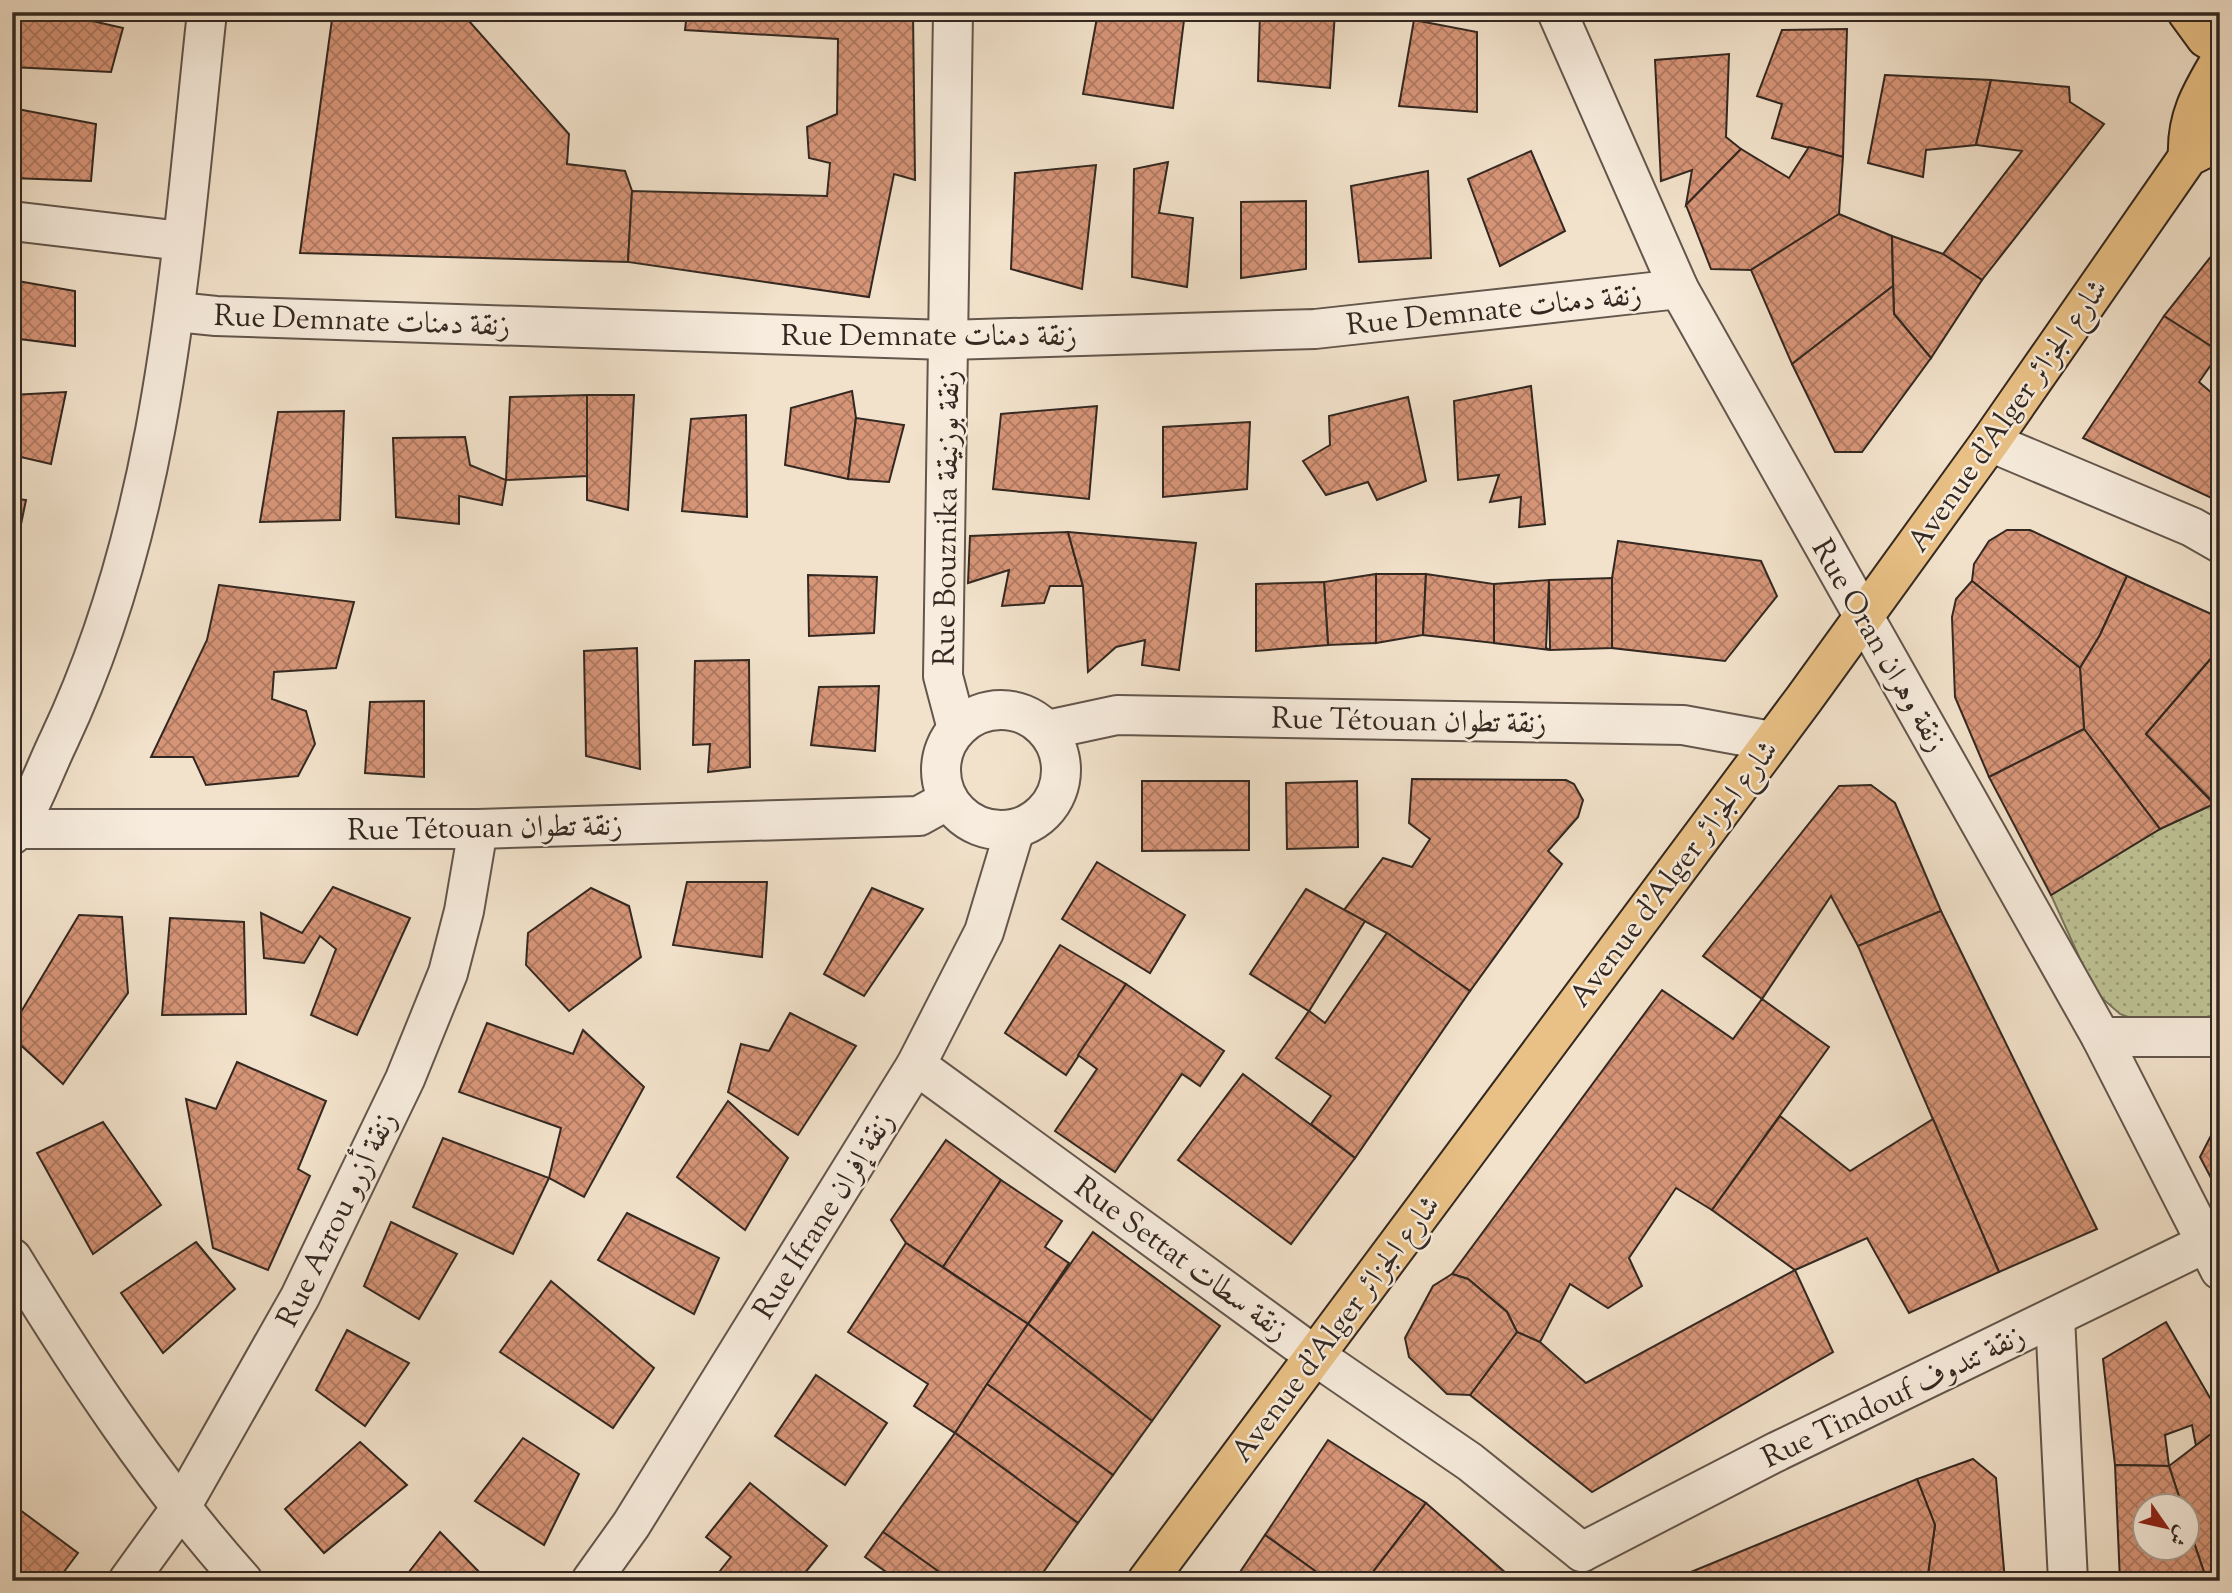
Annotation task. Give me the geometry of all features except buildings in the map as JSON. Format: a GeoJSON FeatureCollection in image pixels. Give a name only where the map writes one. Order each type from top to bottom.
{"type":"FeatureCollection","features":[{"type":"Feature","properties":{"kind":"main road"},"geometry":{"type":"LineString","coordinates":[[2187,12],[2206,38],[2220,46]]}},
{"type":"Feature","properties":{"kind":"main road"},"geometry":{"type":"LineString","coordinates":[[2188,157],[2187,136],[2191,114],[2220,61]]}},
{"type":"Feature","properties":{"kind":"main road","name":"Avenue d'Alger شارع الجزائر"},"geometry":{"type":"LineString","coordinates":[[1147,1581],[1863,617],[1990,442],[2188,157],[2208,147],[2220,136]]}},
{"type":"Feature","properties":{"kind":"street"},"geometry":{"type":"LineString","coordinates":[[14,832],[72,712],[106,628],[144,498],[177,312],[207,12]]}},
{"type":"Feature","properties":{"kind":"street","name":"Rue Bouznika زنقة بوزنيقة"},"geometry":{"type":"LineString","coordinates":[[953,12],[943,676],[957,729]]}},
{"type":"Feature","properties":{"kind":"street","name":"Rue Oran زنقة وهران"},"geometry":{"type":"LineString","coordinates":[[1557,12],[1679,289],[2101,1037],[2213,1257]]}},
{"type":"Feature","properties":{"kind":"street"},"geometry":{"type":"LineString","coordinates":[[12,222],[183,242]]}},
{"type":"Feature","properties":{"kind":"street","name":"Rue Demnate زنقة دمنات"},"geometry":{"type":"LineString","coordinates":[[177,312],[243,317],[947,340],[1315,329],[1679,289]]}},
{"type":"Feature","properties":{"kind":"street"},"geometry":{"type":"LineString","coordinates":[[1990,442],[2192,527],[2220,543]]}},
{"type":"Feature","properties":{"kind":"street"},"geometry":{"type":"LineString","coordinates":[[1000,710],[1016,711],[1031,717],[1047,730],[1058,747],[1062,768],[1059,789],[1050,807],[1034,821],[1015,829],[995,831],[977,826],[961,816],[948,800],[942,781],[942,761],[948,742],[957,729],[984,712],[1000,710]]}},
{"type":"Feature","properties":{"kind":"street","name":"Rue Tétouan زنقة تطوان"},"geometry":{"type":"LineString","coordinates":[[1047,730],[1117,715],[1683,725],[1771,741]]}},
{"type":"Feature","properties":{"kind":"street","name":"Rue Tétouan زنقة تطوان"},"geometry":{"type":"LineString","coordinates":[[14,832],[478,829],[919,816],[948,800]]}},
{"type":"Feature","properties":{"kind":"street","name":"Rue Azrou زنقة أزرو"},"geometry":{"type":"LineString","coordinates":[[128,1581],[180,1509],[300,1297],[405,1079],[448,973],[464,911],[478,829]]}},
{"type":"Feature","properties":{"kind":"street","name":"Rue Ifrane زنقة إفران"},"geometry":{"type":"LineString","coordinates":[[591,1581],[631,1525],[916,1065],[984,932],[1015,829]]}},
{"type":"Feature","properties":{"kind":"street"},"geometry":{"type":"LineString","coordinates":[[2101,1037],[2220,1037]]}},
{"type":"Feature","properties":{"kind":"street","name":"Rue Settat زنقة سطات"},"geometry":{"type":"LineString","coordinates":[[916,1065],[1314,1355],[1470,1462],[1583,1567]]}},
{"type":"Feature","properties":{"kind":"street","name":"Rue Tindouf زنقة تندوف"},"geometry":{"type":"LineString","coordinates":[[1583,1567],[1778,1451],[2055,1317],[2213,1257]]}},
{"type":"Feature","properties":{"kind":"street"},"geometry":{"type":"LineString","coordinates":[[12,1258],[50,1320],[180,1509],[243,1581]]}},
{"type":"Feature","properties":{"kind":"street"},"geometry":{"type":"LineString","coordinates":[[2055,1317],[2068,1581]]}},
{"type":"Feature","properties":{"kind":"green space"},"geometry":{"type":"Polygon","coordinates":[[[2214,804],[2220,809],[2220,1013],[2163,1030],[2120,1014],[2095,992],[2051,895],[2160,829],[2214,804]]]}}]}
